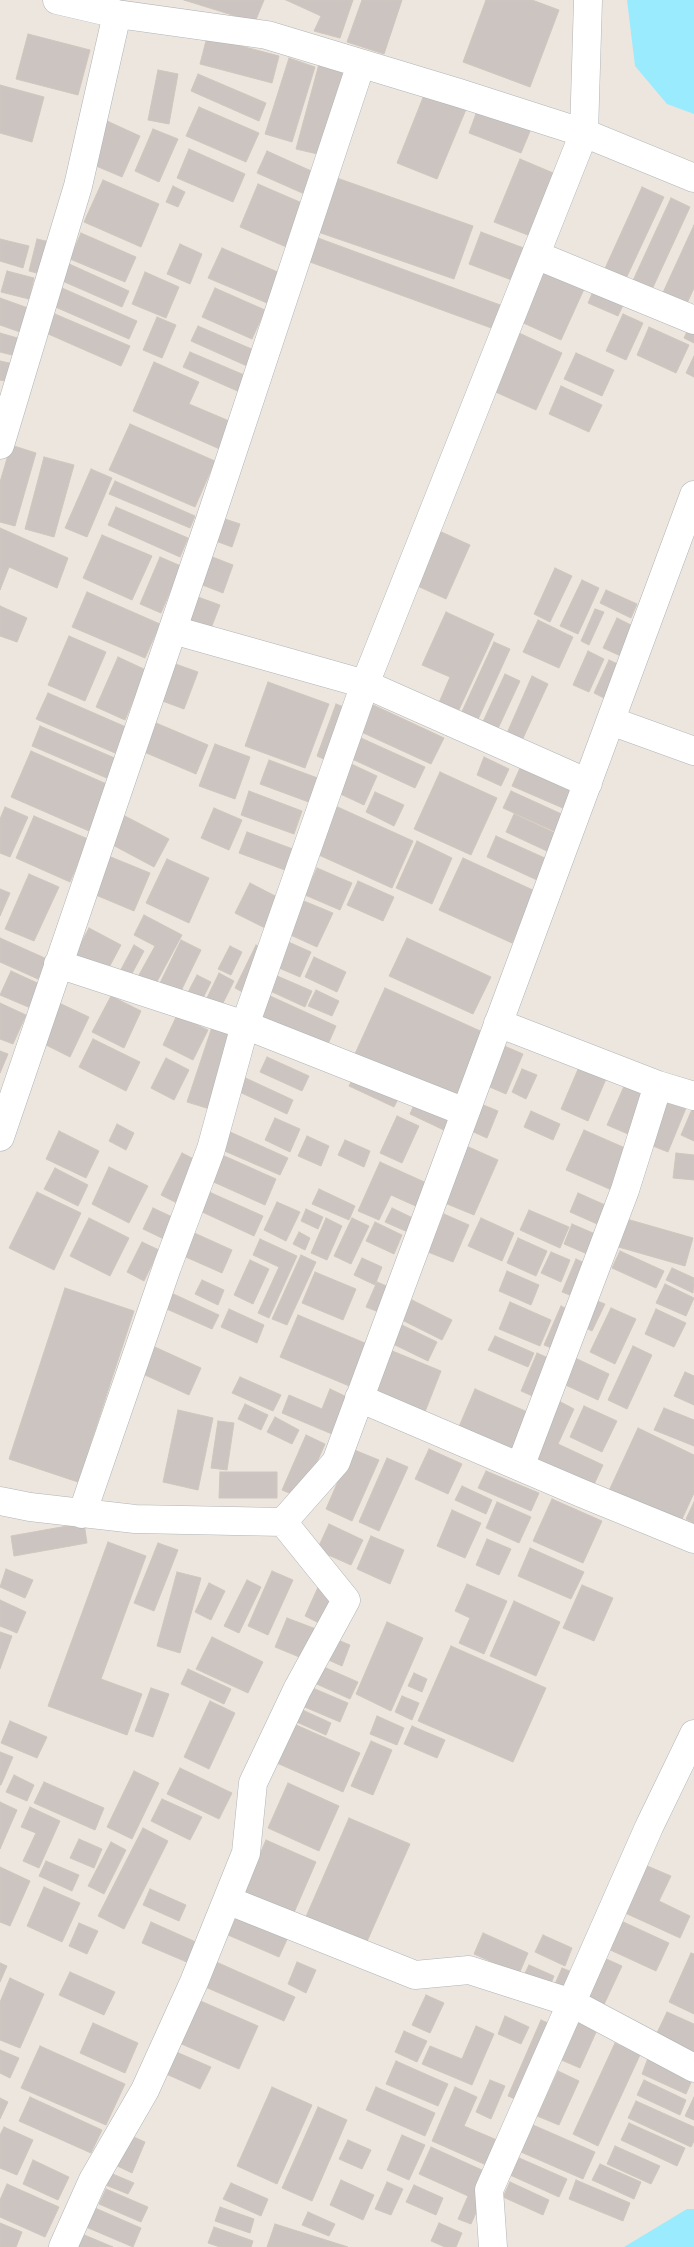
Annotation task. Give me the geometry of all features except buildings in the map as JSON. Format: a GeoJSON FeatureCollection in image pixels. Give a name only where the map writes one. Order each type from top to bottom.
{"type":"FeatureCollection","features":[{"type":"Feature","properties":{"kind":"street"},"geometry":{"type":"LineString","coordinates":[[57,0],[117,14],[267,35],[584,133],[694,178]]}},
{"type":"Feature","properties":{"kind":"street"},"geometry":{"type":"LineString","coordinates":[[82,1514],[166,1267],[211,1149],[245,1025],[365,684],[584,133],[588,0]]}},
{"type":"Feature","properties":{"kind":"street"},"geometry":{"type":"LineString","coordinates":[[0,445],[78,186],[117,14]]}},
{"type":"Feature","properties":{"kind":"street"},"geometry":{"type":"LineString","coordinates":[[0,1138],[172,630],[360,64]]}},
{"type":"Feature","properties":{"kind":"street"},"geometry":{"type":"LineString","coordinates":[[536,255],[694,320]]}},
{"type":"Feature","properties":{"kind":"street"},"geometry":{"type":"LineString","coordinates":[[0,1502],[82,1514],[136,1519],[282,1522],[336,1462],[694,495]]}},
{"type":"Feature","properties":{"kind":"street"},"geometry":{"type":"LineString","coordinates":[[172,630],[365,684],[588,783]]}},
{"type":"Feature","properties":{"kind":"street"},"geometry":{"type":"LineString","coordinates":[[611,721],[694,751]]}},
{"type":"Feature","properties":{"kind":"street"},"geometry":{"type":"LineString","coordinates":[[58,964],[245,1025],[465,1112]]}},
{"type":"Feature","properties":{"kind":"street"},"geometry":{"type":"LineString","coordinates":[[498,1023],[658,1085],[694,1096]]}},
{"type":"Feature","properties":{"kind":"street"},"geometry":{"type":"LineString","coordinates":[[520,1467],[625,1190],[658,1085]]}},
{"type":"Feature","properties":{"kind":"street"},"geometry":{"type":"LineString","coordinates":[[359,1398],[520,1467],[694,1538]]}},
{"type":"Feature","properties":{"kind":"street"},"geometry":{"type":"LineString","coordinates":[[63,2247],[93,2180],[145,2090],[194,1982],[246,1853],[254,1783],[297,1690],[346,1600],[282,1522]]}},
{"type":"Feature","properties":{"kind":"street"},"geometry":{"type":"LineString","coordinates":[[493,2247],[489,2190],[650,1827],[694,1734]]}},
{"type":"Feature","properties":{"kind":"street"},"geometry":{"type":"LineString","coordinates":[[227,1900],[415,1975],[469,1970],[572,2003],[694,2068]]}},
{"type":"Feature","properties":{"kind":"water"},"geometry":{"type":"Polygon","coordinates":[[[627,0],[694,0],[694,114],[667,104],[635,66],[627,0]]]}},
{"type":"Feature","properties":{"kind":"water"},"geometry":{"type":"Polygon","coordinates":[[[687,2209],[694,2209],[694,2247],[624,2247],[687,2209]]]}}]}
